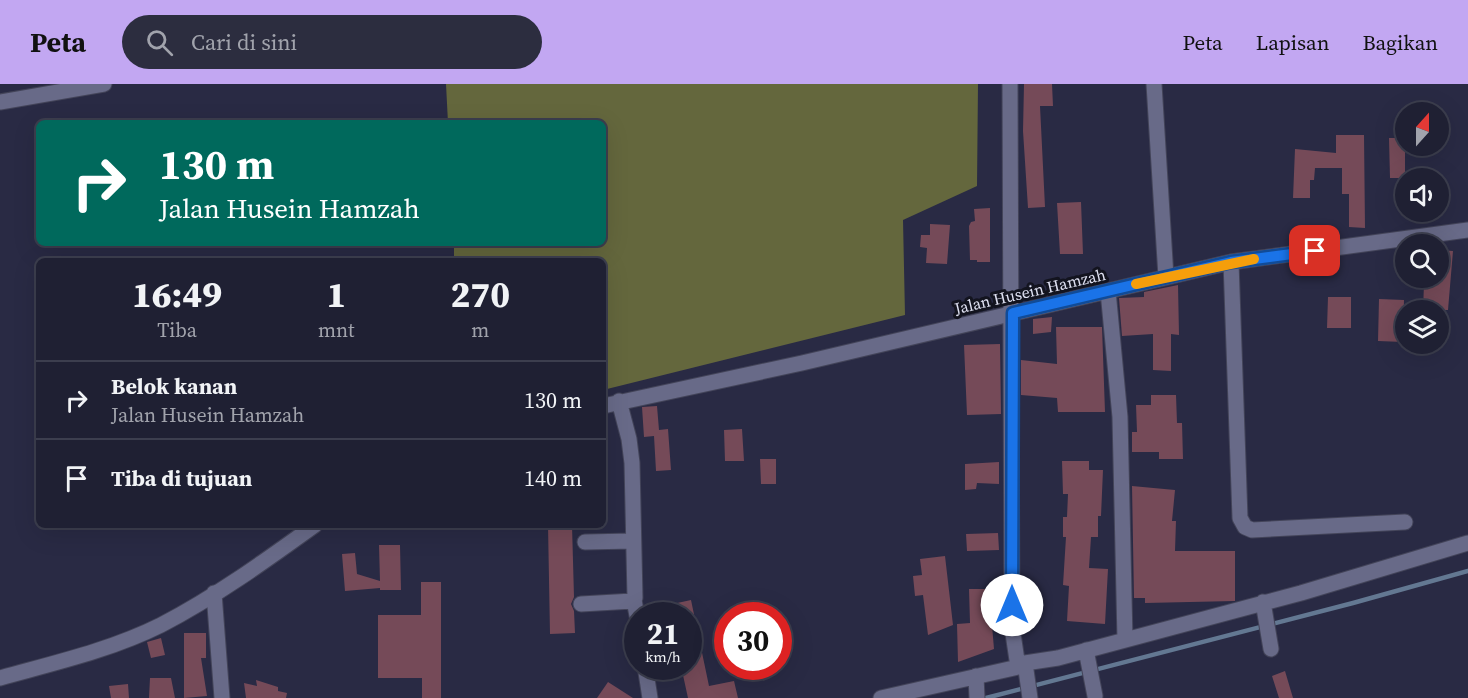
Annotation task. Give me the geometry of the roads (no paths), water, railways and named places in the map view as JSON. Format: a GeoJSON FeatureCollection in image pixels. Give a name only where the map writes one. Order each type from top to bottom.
{"type":"FeatureCollection","features":[{"type":"Feature","properties":{"kind":"street"},"geometry":{"type":"LineString","coordinates":[[0,102],[55,88],[104,84]]}},
{"type":"Feature","properties":{"kind":"street"},"geometry":{"type":"LineString","coordinates":[[1010,84],[1013,313],[1012,627],[1030,698]]}},
{"type":"Feature","properties":{"kind":"street"},"geometry":{"type":"LineString","coordinates":[[1154,84],[1166,277]]}},
{"type":"Feature","properties":{"kind":"street","name":"Jalan Husein Hamzah"},"geometry":{"type":"LineString","coordinates":[[606,405],[802,363],[1231,262],[1468,230]]}},
{"type":"Feature","properties":{"kind":"street"},"geometry":{"type":"LineString","coordinates":[[1231,262],[1240,518],[1245,527],[1252,530],[1405,522]]}},
{"type":"Feature","properties":{"kind":"street"},"geometry":{"type":"LineString","coordinates":[[1108,291],[1120,417],[1125,640]]}},
{"type":"Feature","properties":{"kind":"street"},"geometry":{"type":"LineString","coordinates":[[581,604],[634,600],[632,463],[620,401]]}},
{"type":"Feature","properties":{"kind":"street"},"geometry":{"type":"LineString","coordinates":[[0,678],[101,649],[161,625],[254,568],[311,528]]}},
{"type":"Feature","properties":{"kind":"street"},"geometry":{"type":"LineString","coordinates":[[585,542],[632,541]]}},
{"type":"Feature","properties":{"kind":"street"},"geometry":{"type":"LineString","coordinates":[[883,698],[1087,655],[1125,640],[1264,605],[1468,543]]}},
{"type":"Feature","properties":{"kind":"street"},"geometry":{"type":"LineString","coordinates":[[214,593],[222,698]]}},
{"type":"Feature","properties":{"kind":"street"},"geometry":{"type":"LineString","coordinates":[[1264,605],[1270,644]]}},
{"type":"Feature","properties":{"kind":"street"},"geometry":{"type":"LineString","coordinates":[[1087,655],[1094,692]]}},
{"type":"Feature","properties":{"kind":"street"},"geometry":{"type":"LineString","coordinates":[[976,678],[977,698]]}},
{"type":"Feature","properties":{"kind":"street"},"geometry":{"type":"LineString","coordinates":[[647,680],[650,698]]}},
{"type":"Feature","properties":{"kind":"waterway"},"geometry":{"type":"LineString","coordinates":[[986,698],[1468,571]]}}]}
